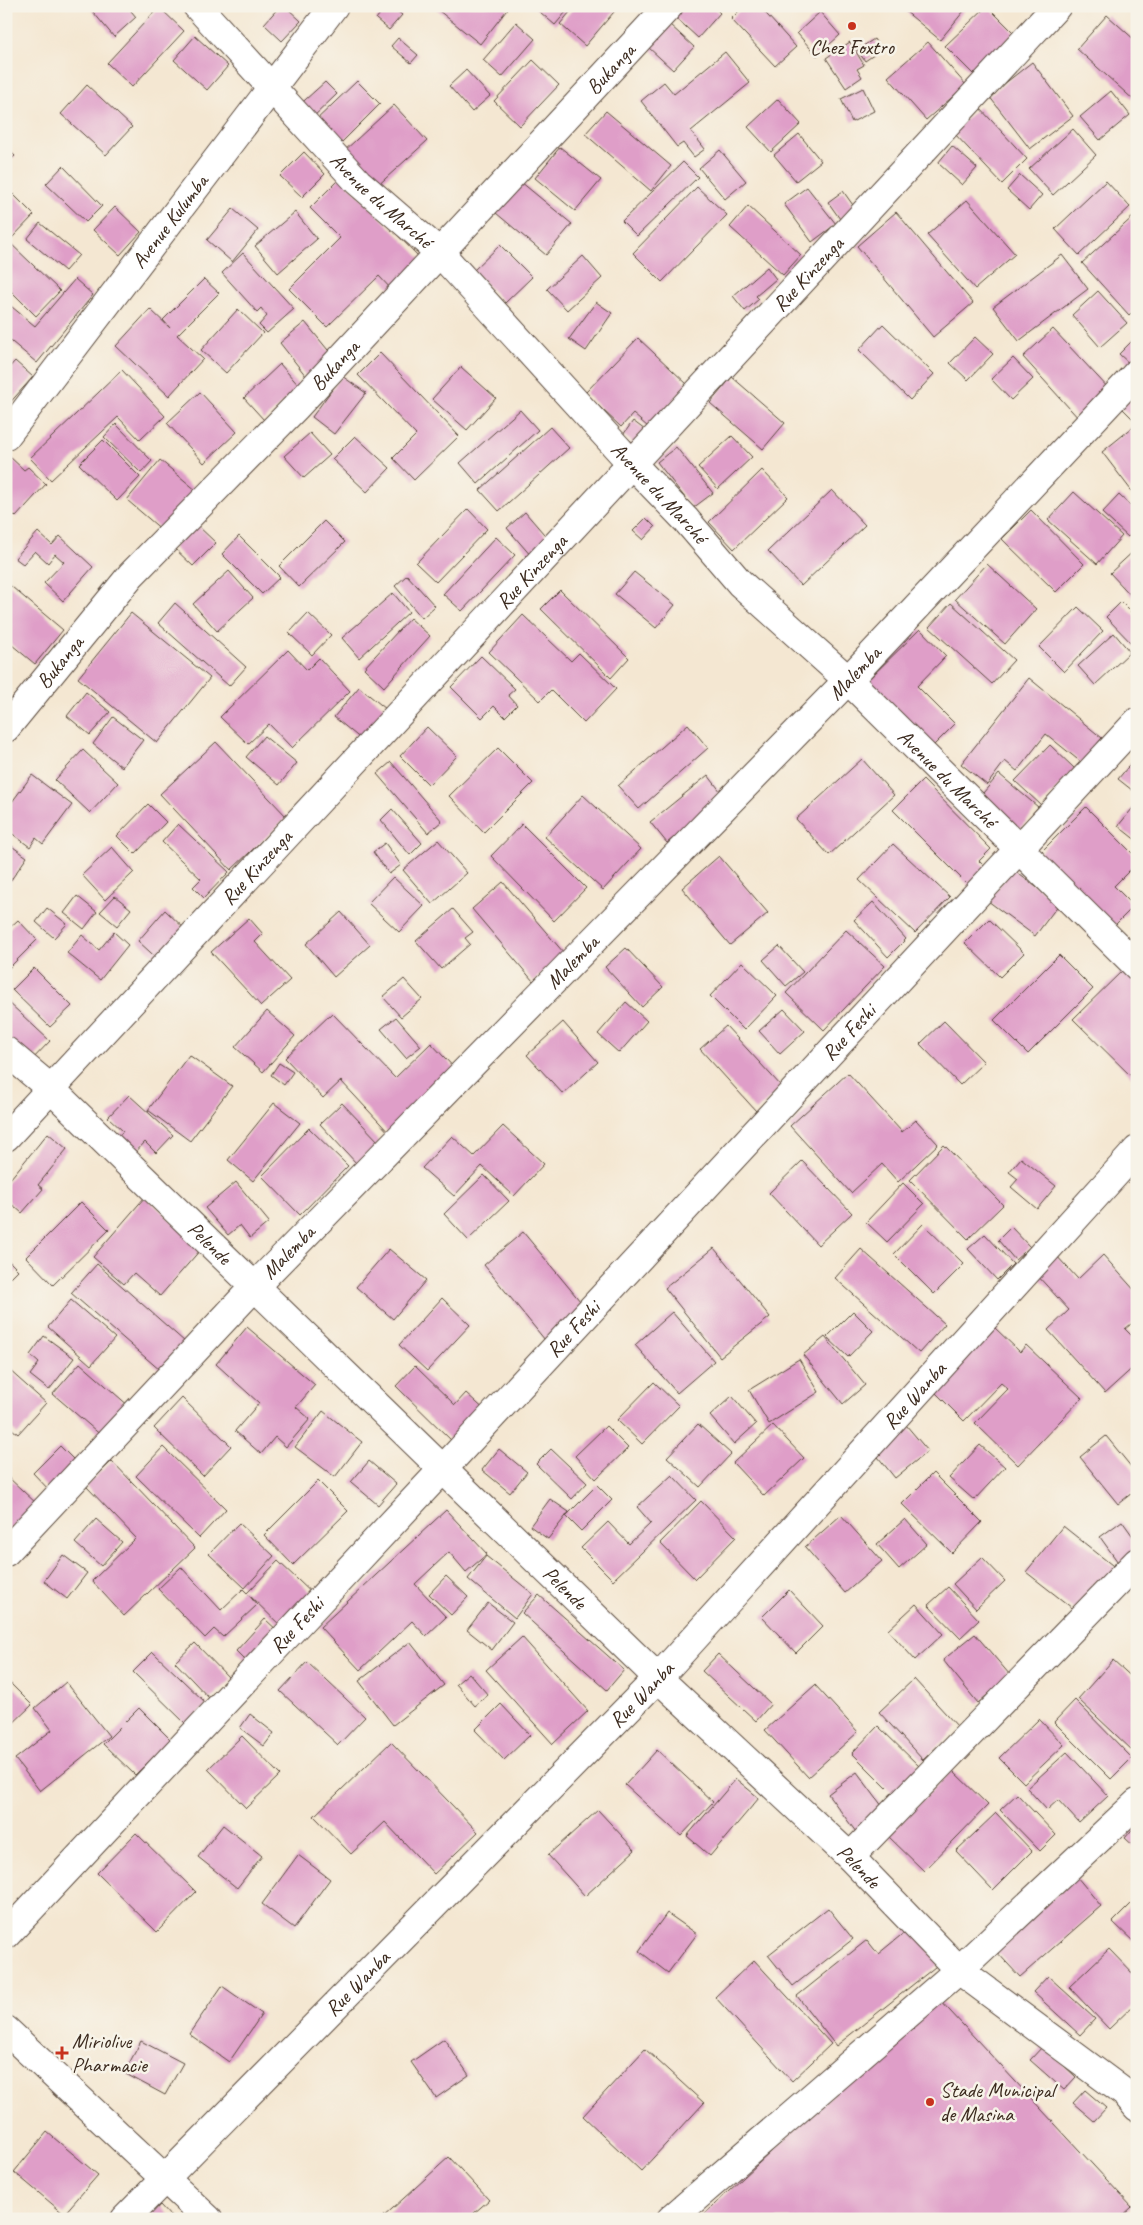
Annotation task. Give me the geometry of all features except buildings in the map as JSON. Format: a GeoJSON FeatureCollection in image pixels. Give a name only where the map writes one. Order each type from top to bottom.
{"type":"FeatureCollection","features":[{"type":"Feature","properties":{"kind":"street","name":"Avenue du Marché"},"geometry":{"type":"LineString","coordinates":[[197,6],[358,182],[439,252],[632,464],[686,520],[740,583],[848,680],[1137,966]]}},
{"type":"Feature","properties":{"kind":"street","name":"Avenue Kulumba"},"geometry":{"type":"LineString","coordinates":[[6,436],[334,6]]}},
{"type":"Feature","properties":{"kind":"street","name":"Bukanga"},"geometry":{"type":"LineString","coordinates":[[6,728],[131,575],[295,408],[669,6]]}},
{"type":"Feature","properties":{"kind":"street","name":"Rue Kinzenga"},"geometry":{"type":"LineString","coordinates":[[6,1137],[1057,6]]}},
{"type":"Feature","properties":{"kind":"street","name":"Malemba"},"geometry":{"type":"LineString","coordinates":[[6,1552],[254,1286],[848,680],[1137,373]]}},
{"type":"Feature","properties":{"kind":"street","name":"Rue Feshi"},"geometry":{"type":"LineString","coordinates":[[6,1935],[443,1469],[1137,722]]}},
{"type":"Feature","properties":{"kind":"street","name":"Pelende"},"geometry":{"type":"LineString","coordinates":[[6,1051],[50,1088],[658,1678],[850,1857],[959,1970],[1133,2095]]}},
{"type":"Feature","properties":{"kind":"street","name":"Rue Wanba"},"geometry":{"type":"LineString","coordinates":[[125,2219],[658,1678],[1137,1150]]}},
{"type":"Feature","properties":{"kind":"street"},"geometry":{"type":"LineString","coordinates":[[850,1857],[1137,1562]]}},
{"type":"Feature","properties":{"kind":"street"},"geometry":{"type":"LineString","coordinates":[[671,2219],[959,1970],[1137,1803]]}},
{"type":"Feature","properties":{"kind":"street"},"geometry":{"type":"LineString","coordinates":[[6,2030],[208,2219]]}},
{"type":"Feature","properties":{"kind":"place","name":"Chez Foxtro"},"geometry":{"type":"Point","coordinates":[852,26]}},
{"type":"Feature","properties":{"kind":"place","name":"Miriolive Pharmacie"},"geometry":{"type":"Point","coordinates":[62,2053]}},
{"type":"Feature","properties":{"kind":"place","name":"Stade Municipal de Masina"},"geometry":{"type":"Point","coordinates":[930,2102]}}]}
